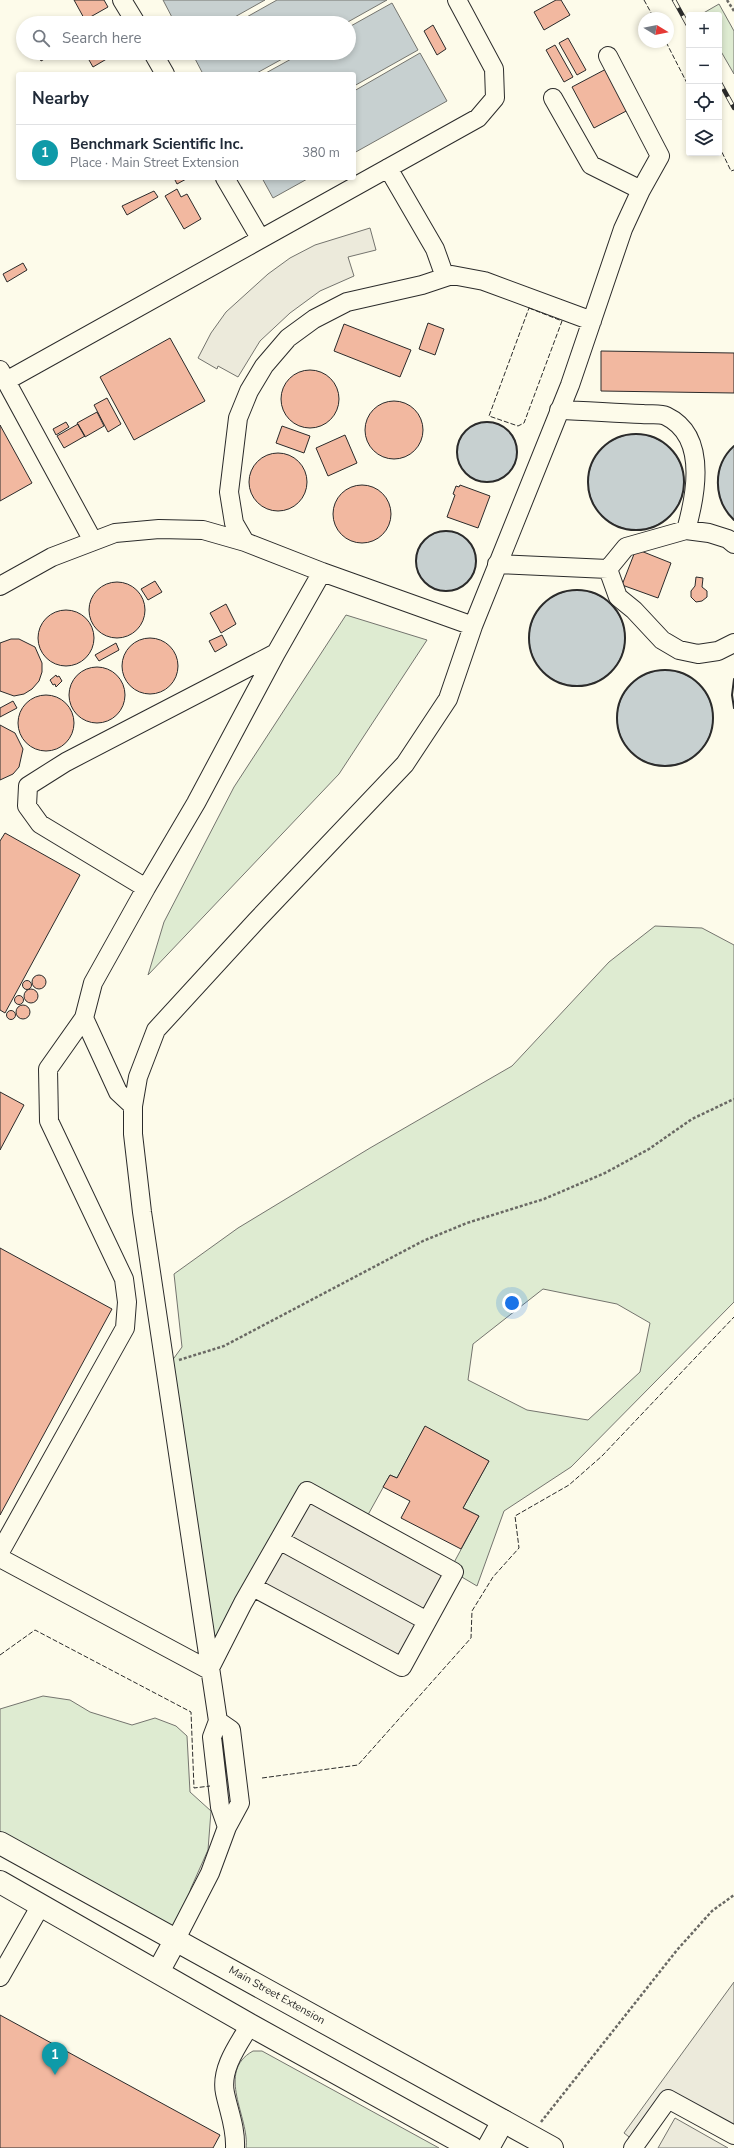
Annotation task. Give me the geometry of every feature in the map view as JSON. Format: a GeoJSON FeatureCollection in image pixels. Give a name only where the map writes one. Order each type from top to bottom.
{"type":"FeatureCollection","features":[{"type":"Feature","properties":{"kind":"main road","name":"Main Street Extension"},"geometry":{"type":"LineString","coordinates":[[0,1843],[552,2148]]}},
{"type":"Feature","properties":{"kind":"main road"},"geometry":{"type":"LineString","coordinates":[[0,1882],[250,2025],[472,2148]]}},
{"type":"Feature","properties":{"kind":"main road"},"geometry":{"type":"LineString","coordinates":[[158,1972],[176,1939]]}},
{"type":"Feature","properties":{"kind":"main road"},"geometry":{"type":"LineString","coordinates":[[488,2148],[503,2121]]}},
{"type":"Feature","properties":{"kind":"lane"},"geometry":{"type":"LineString","coordinates":[[122,0],[132,16]]}},
{"type":"Feature","properties":{"kind":"lane"},"geometry":{"type":"LineString","coordinates":[[94,541],[3,376],[260,238],[478,118],[495,98],[494,69],[457,0]]}},
{"type":"Feature","properties":{"kind":"lane"},"geometry":{"type":"LineString","coordinates":[[176,1939],[210,1873],[227,1827],[240,1803],[231,1730],[218,1721],[142,1212],[133,1134],[133,1106],[138,1077],[156,1030],[256,921],[405,764],[448,699],[473,626],[560,410],[623,229],[641,190],[660,156],[608,56]]}},
{"type":"Feature","properties":{"kind":"lane"},"geometry":{"type":"LineString","coordinates":[[157,60],[164,72]]}},
{"type":"Feature","properties":{"kind":"lane"},"geometry":{"type":"LineString","coordinates":[[553,98],[591,165],[641,190]]}},
{"type":"Feature","properties":{"kind":"lane"},"geometry":{"type":"LineString","coordinates":[[388,168],[435,249],[445,277]]}},
{"type":"Feature","properties":{"kind":"lane"},"geometry":{"type":"LineString","coordinates":[[227,180],[260,238]]}},
{"type":"Feature","properties":{"kind":"lane"},"geometry":{"type":"LineString","coordinates":[[245,542],[234,523],[229,492],[232,455],[238,418],[249,392],[264,366],[288,338],[314,319],[347,302],[422,284],[452,275],[484,281],[592,321]]}},
{"type":"Feature","properties":{"kind":"lane"},"geometry":{"type":"LineString","coordinates":[[560,410],[666,416],[681,427],[692,447],[696,466],[695,489],[686,530]]}},
{"type":"Feature","properties":{"kind":"lane"},"geometry":{"type":"LineString","coordinates":[[0,586],[52,557],[115,533],[159,529],[203,530],[245,542],[322,572],[473,626]]}},
{"type":"Feature","properties":{"kind":"lane"},"geometry":{"type":"LineString","coordinates":[[608,569],[626,547],[686,530],[709,533],[728,539],[734,544]]}},
{"type":"Feature","properties":{"kind":"lane"},"geometry":{"type":"LineString","coordinates":[[498,564],[608,569]]}},
{"type":"Feature","properties":{"kind":"lane"},"geometry":{"type":"LineString","coordinates":[[608,569],[618,597],[634,610],[662,640],[679,650],[698,654],[718,651],[734,643]]}},
{"type":"Feature","properties":{"kind":"lane"},"geometry":{"type":"LineString","coordinates":[[0,1552],[125,1328],[127,1302],[124,1279],[50,1121],[48,1069],[84,1018],[92,983],[196,803],[276,653],[322,572]]}},
{"type":"Feature","properties":{"kind":"lane"},"geometry":{"type":"LineString","coordinates":[[146,888],[40,824],[27,806],[28,786],[66,762],[276,653]]}},
{"type":"Feature","properties":{"kind":"lane"},"geometry":{"type":"LineString","coordinates":[[84,1018],[118,1092],[133,1106]]}},
{"type":"Feature","properties":{"kind":"lane"},"geometry":{"type":"LineString","coordinates":[[210,1670],[253,1587],[307,1491],[454,1572],[402,1667],[253,1587]]}},
{"type":"Feature","properties":{"kind":"lane"},"geometry":{"type":"LineString","coordinates":[[279,1540],[427,1621]]}},
{"type":"Feature","properties":{"kind":"lane"},"geometry":{"type":"LineString","coordinates":[[0,1558],[210,1670]]}},
{"type":"Feature","properties":{"kind":"lane"},"geometry":{"type":"LineString","coordinates":[[0,1977],[41,1905]]}},
{"type":"Feature","properties":{"kind":"lane"},"geometry":{"type":"LineString","coordinates":[[235,2148],[235,2129],[225,2092],[225,2081],[230,2062],[250,2025]]}},
{"type":"Feature","properties":{"kind":"lane"},"geometry":{"type":"LineString","coordinates":[[633,2148],[668,2099],[734,2135]]}},
{"type":"Feature","properties":{"kind":"path"},"geometry":{"type":"LineString","coordinates":[[727,0],[734,11]]}},
{"type":"Feature","properties":{"kind":"path"},"geometry":{"type":"LineString","coordinates":[[165,1362],[191,1357],[224,1346],[423,1241],[467,1223],[544,1199],[605,1174],[649,1149],[692,1120],[734,1099]]}},
{"type":"Feature","properties":{"kind":"path"},"geometry":{"type":"LineString","coordinates":[[530,2136],[676,1950],[712,1911],[734,1895]]}},
{"type":"Feature","properties":{"kind":"green space"},"geometry":{"type":"Polygon","coordinates":[[[719,4],[734,31],[734,74],[722,53],[722,12],[705,12],[719,4]]]}},
{"type":"Feature","properties":{"kind":"green space"},"geometry":{"type":"Polygon","coordinates":[[[346,615],[427,640],[339,774],[148,975],[164,922],[234,787],[346,615]]]}},
{"type":"Feature","properties":{"kind":"green space"},"geometry":{"type":"Polygon","coordinates":[[[655,926],[702,928],[734,945],[734,1302],[571,1467],[504,1511],[477,1586],[450,1570],[479,1516],[463,1508],[489,1461],[425,1427],[397,1478],[390,1475],[364,1522],[307,1491],[209,1670],[166,1369],[182,1347],[174,1274],[238,1228],[370,1148],[512,1066],[609,962],[655,926]],[[543,1289],[473,1344],[468,1380],[527,1410],[588,1420],[640,1372],[650,1323],[617,1304],[543,1289]]]}},
{"type":"Feature","properties":{"kind":"green space"},"geometry":{"type":"Polygon","coordinates":[[[43,1696],[70,1700],[90,1712],[132,1725],[155,1718],[176,1726],[187,1736],[190,1792],[211,1811],[208,1850],[191,1888],[176,1939],[0,1843],[0,1709],[43,1696]]]}},
{"type":"Feature","properties":{"kind":"green space"},"geometry":{"type":"Polygon","coordinates":[[[253,2051],[262,2051],[439,2148],[246,2148],[246,2136],[235,2083],[236,2071],[242,2060],[253,2051]]]}},
{"type":"Feature","properties":{"kind":"shaded area"},"geometry":{"type":"Polygon","coordinates":[[[163,0],[265,0],[236,16],[171,16],[163,0]]]}},
{"type":"Feature","properties":{"kind":"shaded area"},"geometry":{"type":"Polygon","coordinates":[[[277,0],[387,0],[356,17],[356,16],[248,16],[277,0]]]}},
{"type":"Feature","properties":{"kind":"shaded area"},"geometry":{"type":"Polygon","coordinates":[[[392,3],[418,50],[356,85],[356,72],[268,72],[289,60],[356,60],[356,23],[392,3]]]}},
{"type":"Feature","properties":{"kind":"shaded area"},"geometry":{"type":"Polygon","coordinates":[[[420,53],[447,101],[356,152],[356,90],[420,53]]]}},
{"type":"Feature","properties":{"kind":"shaded area"},"geometry":{"type":"Polygon","coordinates":[[[196,60],[280,60],[259,72],[202,72],[196,60]]]}},
{"type":"Feature","properties":{"kind":"shaded area"},"geometry":{"type":"Polygon","coordinates":[[[263,180],[305,180],[273,198],[263,180]]]}},
{"type":"Feature","properties":{"kind":"shaded area"},"geometry":{"type":"Polygon","coordinates":[[[370,228],[376,250],[348,257],[354,276],[320,291],[290,313],[260,341],[238,377],[218,366],[217,369],[198,358],[211,333],[226,312],[268,274],[290,258],[315,245],[370,228]]]}},
{"type":"Feature","properties":{"kind":"shaded area"},"geometry":{"type":"Polygon","coordinates":[[[481,422],[493,422],[504,427],[512,435],[517,446],[515,464],[504,477],[493,482],[481,482],[470,477],[462,469],[457,458],[457,446],[462,435],[470,427],[481,422]]]}},
{"type":"Feature","properties":{"kind":"shaded area"},"geometry":{"type":"Polygon","coordinates":[[[636,434],[654,438],[663,442],[670,448],[676,455],[680,464],[684,482],[680,500],[676,509],[670,516],[663,522],[654,526],[636,530],[618,526],[609,522],[602,516],[596,509],[592,500],[588,482],[592,464],[596,455],[602,448],[609,442],[618,438],[636,434]]]}},
{"type":"Feature","properties":{"kind":"shaded area"},"geometry":{"type":"Polygon","coordinates":[[[734,446],[734,520],[722,503],[718,483],[722,463],[734,446]]]}},
{"type":"Feature","properties":{"kind":"shaded area"},"geometry":{"type":"Polygon","coordinates":[[[440,531],[452,531],[463,536],[471,544],[476,555],[474,573],[463,586],[452,591],[440,591],[429,586],[421,578],[416,567],[416,555],[421,544],[429,536],[440,531]]]}},
{"type":"Feature","properties":{"kind":"shaded area"},"geometry":{"type":"Polygon","coordinates":[[[577,590],[595,594],[604,598],[611,604],[617,611],[621,620],[625,638],[621,656],[617,665],[611,672],[604,678],[595,682],[577,686],[559,682],[550,678],[543,672],[537,665],[533,656],[529,638],[533,620],[537,611],[543,604],[550,598],[559,594],[577,590]]]}},
{"type":"Feature","properties":{"kind":"shaded area"},"geometry":{"type":"Polygon","coordinates":[[[665,670],[683,674],[692,678],[699,684],[705,691],[709,700],[713,718],[709,736],[705,745],[699,752],[692,758],[683,762],[665,766],[647,762],[638,758],[631,752],[625,745],[621,736],[617,718],[621,700],[625,691],[631,684],[638,678],[647,674],[665,670]]]}},
{"type":"Feature","properties":{"kind":"shaded area"},"geometry":{"type":"Polygon","coordinates":[[[307,1491],[454,1572],[402,1667],[254,1585],[307,1491]]]}},
{"type":"Feature","properties":{"kind":"shaded area"},"geometry":{"type":"Polygon","coordinates":[[[734,1982],[734,2135],[668,2099],[637,2143],[624,2133],[734,1982]]]}},
{"type":"Feature","properties":{"kind":"shaded area"},"geometry":{"type":"Polygon","coordinates":[[[675,2118],[728,2148],[658,2148],[675,2118]]]}},
{"type":"Feature","properties":{"kind":"building"},"geometry":{"type":"Polygon","coordinates":[[[74,0],[104,0],[108,7],[92,16],[83,16],[74,0]]]}},
{"type":"Feature","properties":{"kind":"building"},"geometry":{"type":"Polygon","coordinates":[[[556,0],[561,0],[570,15],[544,30],[534,12],[556,0]]]}},
{"type":"Feature","properties":{"kind":"building"},"geometry":{"type":"Polygon","coordinates":[[[433,25],[446,49],[437,55],[424,31],[433,25]]]}},
{"type":"Feature","properties":{"kind":"building"},"geometry":{"type":"Polygon","coordinates":[[[568,38],[586,70],[577,75],[559,43],[568,38]]]}},
{"type":"Feature","properties":{"kind":"building"},"geometry":{"type":"Polygon","coordinates":[[[555,45],[573,77],[564,82],[546,50],[555,45]]]}},
{"type":"Feature","properties":{"kind":"building"},"geometry":{"type":"Polygon","coordinates":[[[89,60],[105,60],[93,67],[89,60]]]}},
{"type":"Feature","properties":{"kind":"building"},"geometry":{"type":"Polygon","coordinates":[[[608,68],[630,109],[594,128],[572,87],[608,68]]]}},
{"type":"Feature","properties":{"kind":"building"},"geometry":{"type":"Polygon","coordinates":[[[175,180],[184,180],[177,184],[175,180]]]}},
{"type":"Feature","properties":{"kind":"building"},"geometry":{"type":"Polygon","coordinates":[[[177,189],[181,197],[187,194],[201,219],[184,229],[165,196],[177,189]]]}},
{"type":"Feature","properties":{"kind":"building"},"geometry":{"type":"Polygon","coordinates":[[[154,191],[158,197],[127,215],[122,206],[154,191]]]}},
{"type":"Feature","properties":{"kind":"building"},"geometry":{"type":"Polygon","coordinates":[[[23,263],[27,270],[7,282],[3,274],[23,263]]]}},
{"type":"Feature","properties":{"kind":"building"},"geometry":{"type":"Polygon","coordinates":[[[428,323],[444,329],[435,355],[419,349],[428,323]]]}},
{"type":"Feature","properties":{"kind":"building"},"geometry":{"type":"Polygon","coordinates":[[[344,324],[411,350],[400,377],[334,351],[344,324]]]}},
{"type":"Feature","properties":{"kind":"building"},"geometry":{"type":"Polygon","coordinates":[[[170,338],[205,401],[134,440],[100,377],[170,338]]]}},
{"type":"Feature","properties":{"kind":"building"},"geometry":{"type":"Polygon","coordinates":[[[601,351],[734,353],[734,393],[601,391],[601,351]]]}},
{"type":"Feature","properties":{"kind":"building"},"geometry":{"type":"Polygon","coordinates":[[[310,370],[326,375],[334,383],[339,399],[334,415],[326,423],[310,428],[294,423],[286,415],[281,399],[286,383],[294,375],[310,370]]]}},
{"type":"Feature","properties":{"kind":"building"},"geometry":{"type":"Polygon","coordinates":[[[107,398],[121,424],[108,432],[94,405],[107,398]]]}},
{"type":"Feature","properties":{"kind":"building"},"geometry":{"type":"Polygon","coordinates":[[[394,401],[410,406],[418,414],[423,430],[418,446],[410,454],[394,459],[378,454],[370,446],[365,430],[370,414],[378,406],[394,401]]]}},
{"type":"Feature","properties":{"kind":"building"},"geometry":{"type":"Polygon","coordinates":[[[97,412],[104,426],[85,437],[77,423],[97,412]]]}},
{"type":"Feature","properties":{"kind":"building"},"geometry":{"type":"Polygon","coordinates":[[[66,422],[69,427],[56,435],[53,429],[66,422]]]}},
{"type":"Feature","properties":{"kind":"building"},"geometry":{"type":"Polygon","coordinates":[[[78,424],[85,436],[64,448],[57,436],[78,424]]]}},
{"type":"Feature","properties":{"kind":"building"},"geometry":{"type":"Polygon","coordinates":[[[0,425],[32,483],[0,501],[0,425]]]}},
{"type":"Feature","properties":{"kind":"building"},"geometry":{"type":"Polygon","coordinates":[[[282,426],[310,436],[304,453],[276,443],[282,426]]]}},
{"type":"Feature","properties":{"kind":"building"},"geometry":{"type":"Polygon","coordinates":[[[345,435],[357,463],[328,476],[316,448],[345,435]]]}},
{"type":"Feature","properties":{"kind":"building"},"geometry":{"type":"Polygon","coordinates":[[[278,453],[294,458],[302,466],[307,482],[302,498],[294,506],[278,511],[262,506],[254,498],[249,482],[254,466],[262,458],[278,453]]]}},
{"type":"Feature","properties":{"kind":"building"},"geometry":{"type":"Polygon","coordinates":[[[362,485],[378,490],[386,498],[391,514],[386,530],[378,538],[362,543],[346,538],[338,530],[333,514],[338,498],[346,490],[362,485]]]}},
{"type":"Feature","properties":{"kind":"building"},"geometry":{"type":"Polygon","coordinates":[[[460,485],[490,496],[478,528],[447,517],[455,495],[453,494],[456,486],[459,487],[460,485]]]}},
{"type":"Feature","properties":{"kind":"building"},"geometry":{"type":"Polygon","coordinates":[[[636,549],[671,563],[658,598],[622,585],[636,549]]]}},
{"type":"Feature","properties":{"kind":"building"},"geometry":{"type":"Polygon","coordinates":[[[696,577],[703,578],[702,587],[707,591],[707,597],[702,601],[696,602],[691,597],[691,591],[695,586],[696,577]]]}},
{"type":"Feature","properties":{"kind":"building"},"geometry":{"type":"Polygon","coordinates":[[[155,581],[162,592],[148,600],[141,589],[155,581]]]}},
{"type":"Feature","properties":{"kind":"building"},"geometry":{"type":"Polygon","coordinates":[[[112,582],[122,582],[137,590],[143,599],[145,610],[143,621],[137,630],[122,638],[112,638],[101,633],[94,626],[89,615],[89,605],[94,594],[101,587],[112,582]]]}},
{"type":"Feature","properties":{"kind":"building"},"geometry":{"type":"Polygon","coordinates":[[[226,604],[236,624],[221,633],[210,613],[226,604]]]}},
{"type":"Feature","properties":{"kind":"building"},"geometry":{"type":"Polygon","coordinates":[[[61,610],[71,610],[86,618],[92,627],[94,638],[92,649],[86,658],[71,666],[61,666],[50,661],[43,654],[38,643],[38,633],[43,622],[50,615],[61,610]]]}},
{"type":"Feature","properties":{"kind":"building"},"geometry":{"type":"Polygon","coordinates":[[[222,635],[227,645],[215,652],[209,641],[222,635]]]}},
{"type":"Feature","properties":{"kind":"building"},"geometry":{"type":"Polygon","coordinates":[[[145,638],[155,638],[170,646],[176,655],[178,666],[176,677],[170,686],[155,694],[145,694],[134,689],[127,682],[122,671],[122,661],[127,650],[134,643],[145,638]]]}},
{"type":"Feature","properties":{"kind":"building"},"geometry":{"type":"Polygon","coordinates":[[[11,639],[19,639],[35,647],[42,663],[42,672],[39,681],[32,689],[24,694],[14,696],[0,691],[0,643],[11,639]]]}},
{"type":"Feature","properties":{"kind":"building"},"geometry":{"type":"Polygon","coordinates":[[[116,643],[119,650],[99,661],[95,655],[116,643]]]}},
{"type":"Feature","properties":{"kind":"building"},"geometry":{"type":"Polygon","coordinates":[[[92,667],[102,667],[117,675],[123,684],[125,695],[123,706],[117,715],[102,723],[92,723],[81,718],[74,711],[69,700],[69,690],[74,679],[81,672],[92,667]]]}},
{"type":"Feature","properties":{"kind":"building"},"geometry":{"type":"Polygon","coordinates":[[[56,675],[57,677],[59,676],[62,681],[56,687],[50,680],[56,675]]]}},
{"type":"Feature","properties":{"kind":"building"},"geometry":{"type":"Polygon","coordinates":[[[41,695],[51,695],[66,703],[72,712],[74,723],[72,734],[66,743],[51,751],[41,751],[30,746],[23,739],[18,728],[18,718],[23,707],[30,700],[41,695]]]}},
{"type":"Feature","properties":{"kind":"building"},"geometry":{"type":"Polygon","coordinates":[[[13,701],[17,708],[0,717],[0,708],[13,701]]]}},
{"type":"Feature","properties":{"kind":"building"},"geometry":{"type":"Polygon","coordinates":[[[0,725],[15,733],[23,749],[19,767],[13,774],[0,780],[0,725]]]}},
{"type":"Feature","properties":{"kind":"building"},"geometry":{"type":"Polygon","coordinates":[[[5,833],[80,875],[5,1013],[0,1010],[0,841],[5,833]]]}},
{"type":"Feature","properties":{"kind":"building"},"geometry":{"type":"Polygon","coordinates":[[[39,975],[44,977],[46,982],[44,987],[39,989],[34,987],[32,982],[34,977],[39,975]]]}},
{"type":"Feature","properties":{"kind":"building"},"geometry":{"type":"Polygon","coordinates":[[[25,981],[29,981],[31,985],[29,989],[25,989],[23,987],[23,983],[25,981]]]}},
{"type":"Feature","properties":{"kind":"building"},"geometry":{"type":"Polygon","coordinates":[[[31,989],[36,991],[38,996],[36,1001],[31,1003],[26,1001],[24,996],[26,991],[31,989]]]}},
{"type":"Feature","properties":{"kind":"building"},"geometry":{"type":"Polygon","coordinates":[[[17,996],[21,996],[23,1000],[21,1004],[17,1004],[15,1002],[15,998],[17,996]]]}},
{"type":"Feature","properties":{"kind":"building"},"geometry":{"type":"Polygon","coordinates":[[[23,1005],[28,1007],[30,1012],[28,1017],[23,1019],[18,1017],[16,1012],[18,1007],[23,1005]]]}},
{"type":"Feature","properties":{"kind":"building"},"geometry":{"type":"Polygon","coordinates":[[[9,1011],[13,1011],[15,1015],[13,1019],[9,1019],[7,1017],[7,1013],[9,1011]]]}},
{"type":"Feature","properties":{"kind":"building"},"geometry":{"type":"Polygon","coordinates":[[[0,1092],[24,1105],[0,1150],[0,1092]]]}},
{"type":"Feature","properties":{"kind":"building"},"geometry":{"type":"Polygon","coordinates":[[[0,1248],[112,1309],[0,1515],[0,1248]]]}},
{"type":"Feature","properties":{"kind":"building"},"geometry":{"type":"Polygon","coordinates":[[[425,1426],[489,1461],[463,1508],[479,1516],[461,1549],[401,1518],[410,1501],[383,1487],[390,1475],[397,1478],[425,1426]]]}},
{"type":"Feature","properties":{"kind":"building"},"geometry":{"type":"Polygon","coordinates":[[[0,2015],[220,2135],[213,2148],[0,2148],[0,2015]]]}},
{"type":"Feature","properties":{"kind":"railway"},"geometry":{"type":"LineString","coordinates":[[674,0],[686,22]]}},
{"type":"Feature","properties":{"kind":"railway"},"geometry":{"type":"LineString","coordinates":[[721,84],[734,108]]}},
{"type":"Feature","properties":{"kind":"fence"},"geometry":{"type":"LineString","coordinates":[[644,0],[651,12]]}},
{"type":"Feature","properties":{"kind":"fence"},"geometry":{"type":"LineString","coordinates":[[669,48],[687,84]]}},
{"type":"Feature","properties":{"kind":"fence"},"geometry":{"type":"LineString","coordinates":[[722,152],[731,171],[734,170]]}},
{"type":"Feature","properties":{"kind":"fence"},"geometry":{"type":"LineString","coordinates":[[529,308],[562,321],[524,423],[518,426],[489,416],[529,308]]}},
{"type":"Feature","properties":{"kind":"fence"},"geometry":{"type":"LineString","coordinates":[[262,1778],[358,1765],[471,1638],[472,1611],[493,1577],[519,1548],[515,1516],[569,1485],[602,1456],[734,1317]]}},
{"type":"Feature","properties":{"kind":"fence"},"geometry":{"type":"LineString","coordinates":[[0,1655],[35,1630],[191,1712],[194,1788],[210,1786]]}},
{"type":"Feature","properties":{"kind":"wall"},"geometry":{"type":"LineString","coordinates":[[481,422],[493,422],[504,427],[512,435],[517,446],[517,452],[515,464],[504,477],[493,482],[481,482],[470,477],[462,469],[457,458],[457,446],[462,435],[470,427],[481,422]]}},
{"type":"Feature","properties":{"kind":"wall"},"geometry":{"type":"LineString","coordinates":[[636,434],[654,438],[663,442],[670,448],[676,455],[680,464],[684,482],[680,500],[676,509],[670,516],[663,522],[654,526],[636,530],[618,526],[609,522],[602,516],[596,509],[592,500],[588,482],[592,464],[596,455],[602,448],[609,442],[618,438],[636,434]]}},
{"type":"Feature","properties":{"kind":"wall"},"geometry":{"type":"LineString","coordinates":[[734,446],[722,463],[718,483],[722,503],[734,520]]}},
{"type":"Feature","properties":{"kind":"wall"},"geometry":{"type":"LineString","coordinates":[[440,531],[452,531],[463,536],[471,544],[476,555],[476,561],[474,573],[463,586],[452,591],[440,591],[429,586],[421,578],[416,567],[416,555],[421,544],[429,536],[440,531]]}},
{"type":"Feature","properties":{"kind":"wall"},"geometry":{"type":"LineString","coordinates":[[577,590],[595,594],[604,598],[611,604],[617,611],[621,620],[625,638],[621,656],[617,665],[611,672],[604,678],[595,682],[577,686],[559,682],[550,678],[543,672],[537,665],[533,656],[529,638],[533,620],[537,611],[543,604],[550,598],[559,594],[577,590]]}},
{"type":"Feature","properties":{"kind":"wall"},"geometry":{"type":"LineString","coordinates":[[665,670],[683,674],[692,678],[699,684],[705,691],[709,700],[713,718],[709,736],[705,745],[699,752],[692,758],[683,762],[665,766],[647,762],[638,758],[631,752],[625,745],[621,736],[617,718],[621,700],[625,691],[631,684],[638,678],[647,674],[665,670]]}},
{"type":"Feature","properties":{"kind":"wall"},"geometry":{"type":"LineString","coordinates":[[734,679],[732,695],[734,708]]}},
{"type":"Feature","properties":{"kind":"place","name":"Benchmark Scientific Inc."},"geometry":{"type":"Point","coordinates":[55,2075]}}]}
